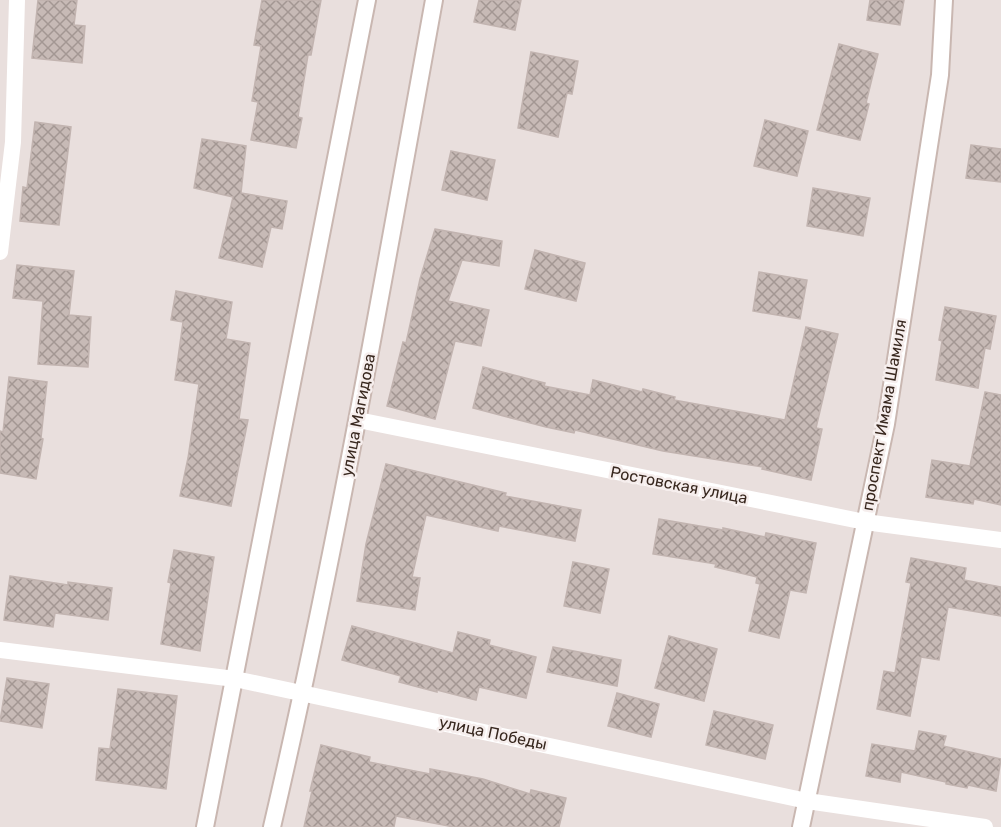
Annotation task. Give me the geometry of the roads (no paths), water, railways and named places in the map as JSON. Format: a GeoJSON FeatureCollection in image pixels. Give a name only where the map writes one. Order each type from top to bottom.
{"type":"FeatureCollection","features":[{"type":"Feature","properties":{"kind":"main road"},"geometry":{"type":"LineString","coordinates":[[0,252],[13,141],[17,0]]}},
{"type":"Feature","properties":{"kind":"main road"},"geometry":{"type":"LineString","coordinates":[[205,827],[367,0]]}},
{"type":"Feature","properties":{"kind":"main road","name":"улица Магидова"},"geometry":{"type":"LineString","coordinates":[[272,827],[304,692],[358,420],[434,0]]}},
{"type":"Feature","properties":{"kind":"main road","name":"проспект Имама Шамиля"},"geometry":{"type":"LineString","coordinates":[[801,827],[886,424],[940,75],[944,0]]}},
{"type":"Feature","properties":{"kind":"main road","name":"Ростовская улица"},"geometry":{"type":"LineString","coordinates":[[358,420],[865,522],[1001,540]]}},
{"type":"Feature","properties":{"kind":"main road","name":"улица Победы"},"geometry":{"type":"LineString","coordinates":[[0,650],[235,679],[807,801],[985,827]]}}]}
